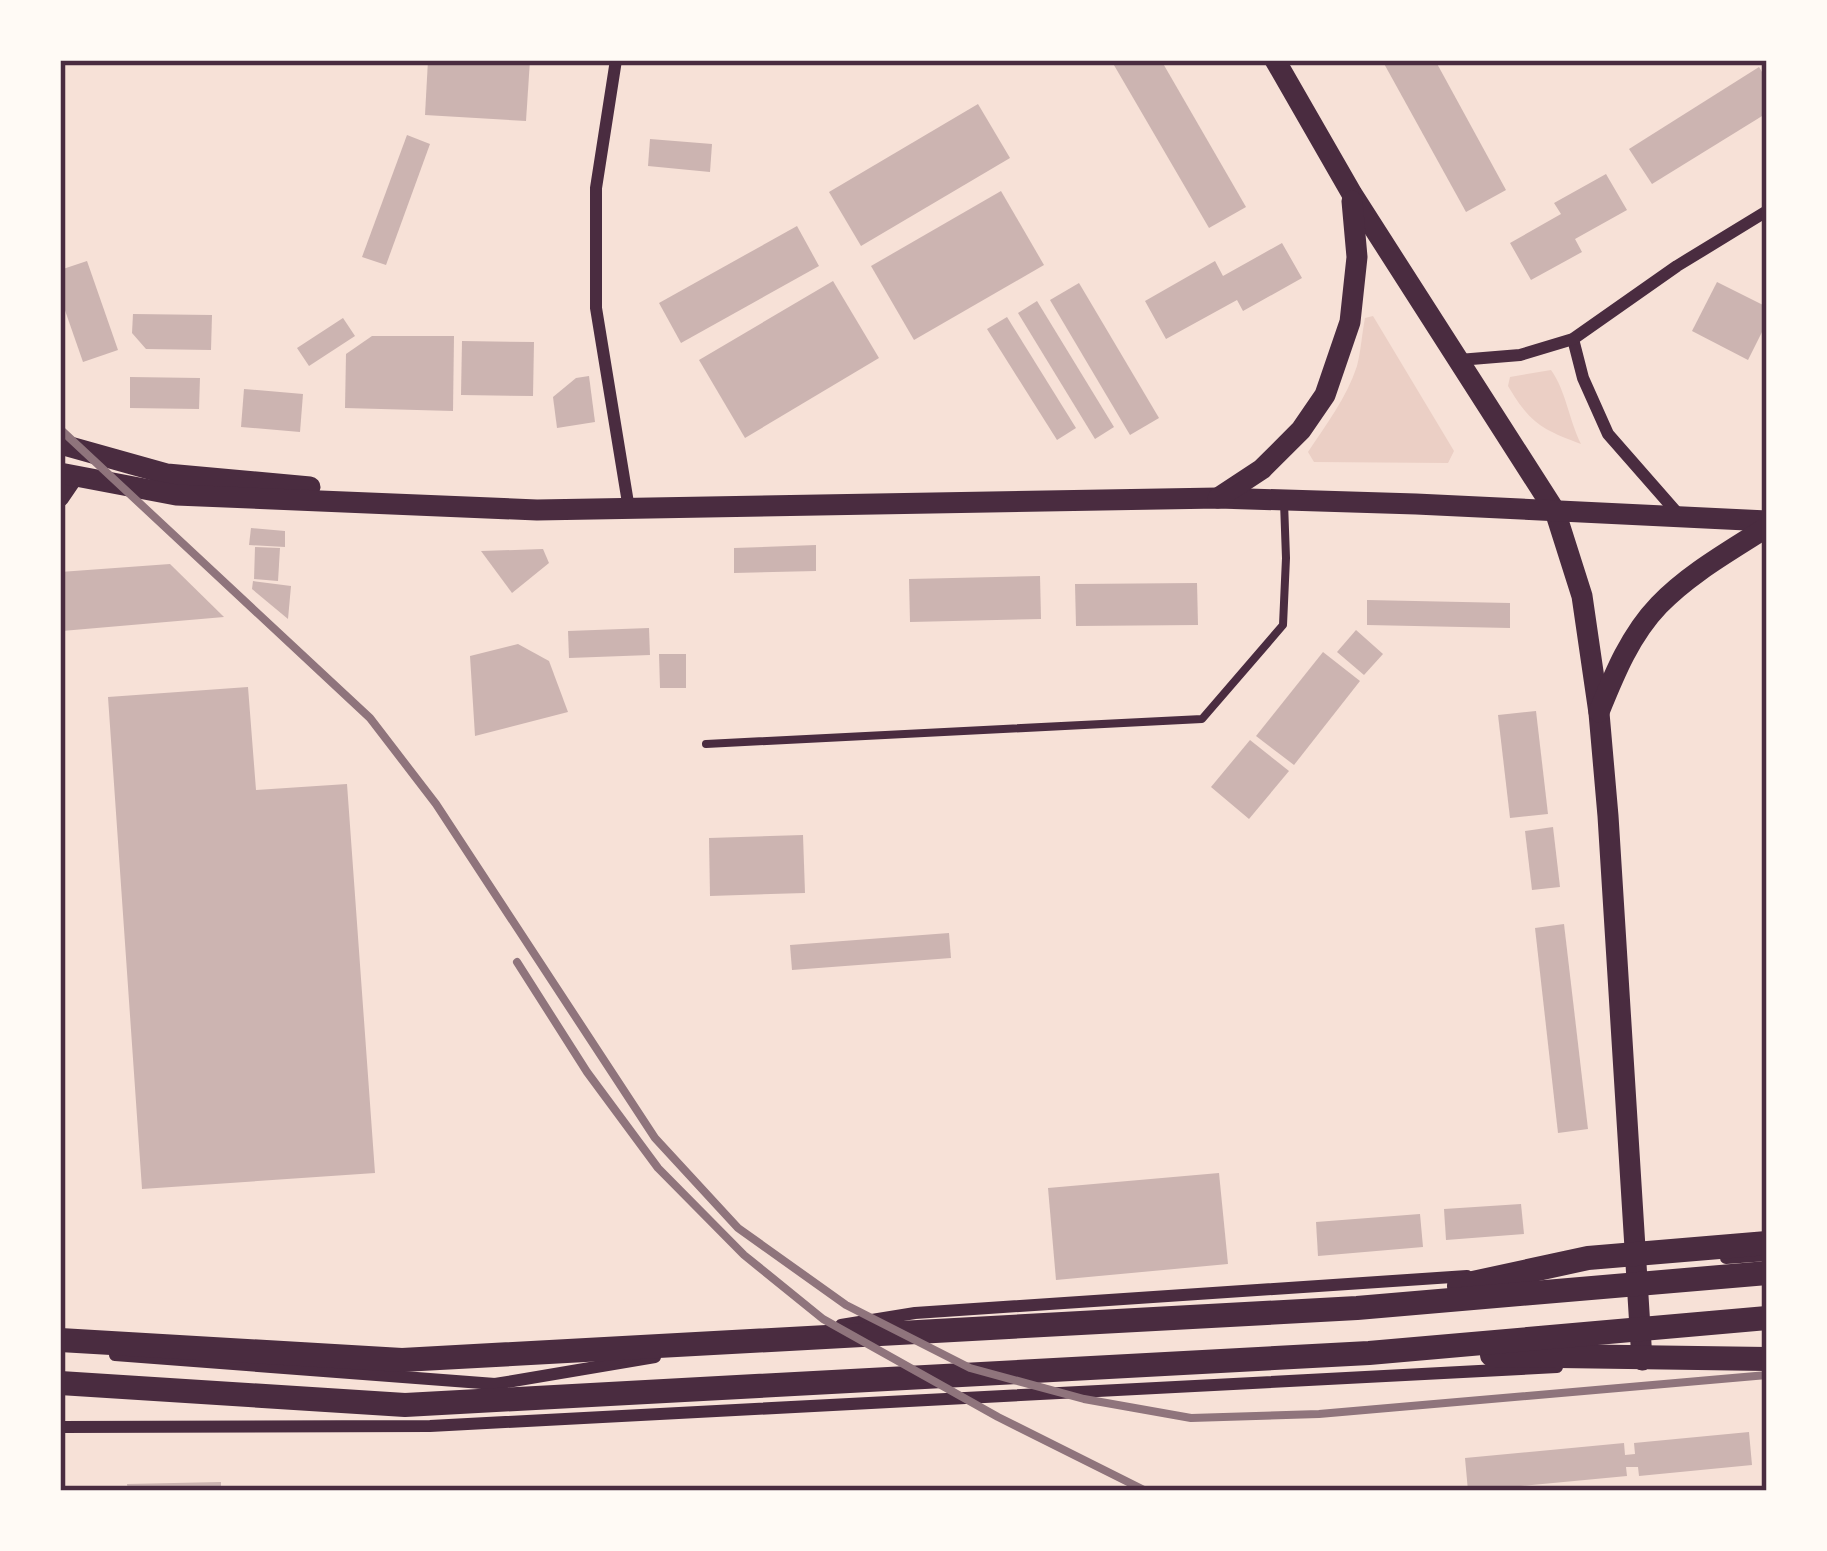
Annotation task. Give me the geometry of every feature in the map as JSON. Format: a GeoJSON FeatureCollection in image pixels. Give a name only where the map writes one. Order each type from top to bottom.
{"type":"FeatureCollection","features":[{"type":"Feature","properties":{"kind":"highway"},"geometry":{"type":"LineString","coordinates":[[1357,1308],[1588,1258],[1767,1243]]}},
{"type":"Feature","properties":{"kind":"highway"},"geometry":{"type":"LineString","coordinates":[[60,1340],[402,1360],[1357,1308],[1767,1273]]}},
{"type":"Feature","properties":{"kind":"highway"},"geometry":{"type":"LineString","coordinates":[[60,1383],[405,1405],[1370,1353],[1767,1318]]}},
{"type":"Feature","properties":{"kind":"highway"},"geometry":{"type":"LineString","coordinates":[[1370,1353],[1767,1359]]}},
{"type":"Feature","properties":{"kind":"main road"},"geometry":{"type":"LineString","coordinates":[[1275,60],[1352,194],[1555,511],[1582,596],[1608,816],[1642,1360]]}},
{"type":"Feature","properties":{"kind":"main road"},"geometry":{"type":"LineString","coordinates":[[1218,498],[1262,469],[1301,430],[1325,395],[1350,322],[1357,257],[1352,194]]}},
{"type":"Feature","properties":{"kind":"main road"},"geometry":{"type":"LineString","coordinates":[[60,444],[167,473],[538,509]]}},
{"type":"Feature","properties":{"kind":"main road"},"geometry":{"type":"LineString","coordinates":[[67,474],[176,495],[538,509],[1218,498],[1680,516],[1767,524]]}},
{"type":"Feature","properties":{"kind":"main road"},"geometry":{"type":"LineString","coordinates":[[1599,713],[1618,663],[1657,607],[1696,572],[1767,524]]}},
{"type":"Feature","properties":{"kind":"street"},"geometry":{"type":"LineString","coordinates":[[616,60],[596,188],[596,308],[629,509]]}},
{"type":"Feature","properties":{"kind":"street"},"geometry":{"type":"LineString","coordinates":[[1459,360],[1520,355],[1573,339],[1677,266],[1767,211]]}},
{"type":"Feature","properties":{"kind":"street"},"geometry":{"type":"LineString","coordinates":[[1573,339],[1583,378],[1608,434],[1680,516]]}},
{"type":"Feature","properties":{"kind":"street"},"geometry":{"type":"LineString","coordinates":[[60,498],[67,474]]}},
{"type":"Feature","properties":{"kind":"street"},"geometry":{"type":"LineString","coordinates":[[60,1351],[494,1384],[915,1313],[1767,1256]]}},
{"type":"Feature","properties":{"kind":"street"},"geometry":{"type":"LineString","coordinates":[[60,1427],[430,1426],[1580,1366],[1767,1348]]}},
{"type":"Feature","properties":{"kind":"lane"},"geometry":{"type":"LineString","coordinates":[[706,744],[1202,719],[1283,625],[1284,500]]}},
{"type":"Feature","properties":{"kind":"shaded area"},"geometry":{"type":"Polygon","coordinates":[[[1373,316],[1454,451],[1448,463],[1314,462],[1308,452],[1348,389],[1365,318],[1373,316]]]}},
{"type":"Feature","properties":{"kind":"shaded area"},"geometry":{"type":"Polygon","coordinates":[[[1551,370],[1581,444],[1538,423],[1508,386],[1510,377],[1551,370]]]}},
{"type":"Feature","properties":{"kind":"building"},"geometry":{"type":"Polygon","coordinates":[[[428,60],[530,60],[526,121],[425,115],[428,60]]]}},
{"type":"Feature","properties":{"kind":"building"},"geometry":{"type":"Polygon","coordinates":[[[1111,60],[1161,60],[1246,207],[1209,228],[1111,60]]]}},
{"type":"Feature","properties":{"kind":"building"},"geometry":{"type":"Polygon","coordinates":[[[1382,60],[1435,60],[1506,190],[1466,212],[1382,60]]]}},
{"type":"Feature","properties":{"kind":"building"},"geometry":{"type":"Polygon","coordinates":[[[1759,67],[1767,80],[1767,113],[1652,184],[1629,149],[1759,67]]]}},
{"type":"Feature","properties":{"kind":"building"},"geometry":{"type":"Polygon","coordinates":[[[978,104],[1010,158],[861,246],[829,192],[978,104]]]}},
{"type":"Feature","properties":{"kind":"building"},"geometry":{"type":"Polygon","coordinates":[[[407,135],[430,144],[386,265],[362,257],[407,135]]]}},
{"type":"Feature","properties":{"kind":"building"},"geometry":{"type":"Polygon","coordinates":[[[650,139],[712,144],[710,172],[648,166],[650,139]]]}},
{"type":"Feature","properties":{"kind":"building"},"geometry":{"type":"Polygon","coordinates":[[[1606,174],[1627,210],[1575,239],[1582,252],[1531,280],[1510,243],[1561,214],[1554,203],[1606,174]]]}},
{"type":"Feature","properties":{"kind":"building"},"geometry":{"type":"Polygon","coordinates":[[[1001,191],[1044,265],[914,340],[871,266],[1001,191]]]}},
{"type":"Feature","properties":{"kind":"building"},"geometry":{"type":"Polygon","coordinates":[[[797,226],[819,266],[681,343],[659,303],[797,226]]]}},
{"type":"Feature","properties":{"kind":"building"},"geometry":{"type":"Polygon","coordinates":[[[1282,243],[1302,278],[1243,311],[1237,300],[1166,339],[1145,301],[1215,261],[1223,276],[1282,243]]]}},
{"type":"Feature","properties":{"kind":"building"},"geometry":{"type":"Polygon","coordinates":[[[87,261],[118,350],[83,362],[60,296],[60,270],[87,261]]]}},
{"type":"Feature","properties":{"kind":"building"},"geometry":{"type":"Polygon","coordinates":[[[833,281],[879,358],[745,438],[699,360],[833,281]]]}},
{"type":"Feature","properties":{"kind":"building"},"geometry":{"type":"Polygon","coordinates":[[[1717,282],[1767,307],[1767,322],[1748,360],[1692,331],[1717,282]]]}},
{"type":"Feature","properties":{"kind":"building"},"geometry":{"type":"Polygon","coordinates":[[[1079,283],[1159,418],[1130,435],[1050,300],[1079,283]]]}},
{"type":"Feature","properties":{"kind":"building"},"geometry":{"type":"Polygon","coordinates":[[[1037,301],[1114,427],[1095,439],[1018,313],[1037,301]]]}},
{"type":"Feature","properties":{"kind":"building"},"geometry":{"type":"Polygon","coordinates":[[[133,314],[212,315],[211,350],[146,349],[132,333],[133,314]]]}},
{"type":"Feature","properties":{"kind":"building"},"geometry":{"type":"Polygon","coordinates":[[[1007,317],[1076,428],[1057,440],[987,329],[1007,317]]]}},
{"type":"Feature","properties":{"kind":"building"},"geometry":{"type":"Polygon","coordinates":[[[343,318],[355,336],[309,366],[297,348],[343,318]]]}},
{"type":"Feature","properties":{"kind":"building"},"geometry":{"type":"Polygon","coordinates":[[[372,336],[454,336],[453,411],[345,408],[346,354],[372,336]]]}},
{"type":"Feature","properties":{"kind":"building"},"geometry":{"type":"Polygon","coordinates":[[[462,341],[534,342],[533,396],[461,395],[462,341]]]}},
{"type":"Feature","properties":{"kind":"building"},"geometry":{"type":"Polygon","coordinates":[[[589,376],[595,422],[557,428],[553,397],[576,378],[589,376]]]}},
{"type":"Feature","properties":{"kind":"building"},"geometry":{"type":"Polygon","coordinates":[[[130,377],[200,378],[199,409],[130,408],[130,377]]]}},
{"type":"Feature","properties":{"kind":"building"},"geometry":{"type":"Polygon","coordinates":[[[244,389],[303,394],[300,432],[241,427],[244,389]]]}},
{"type":"Feature","properties":{"kind":"building"},"geometry":{"type":"Polygon","coordinates":[[[251,528],[285,531],[285,547],[249,545],[251,528]]]}},
{"type":"Feature","properties":{"kind":"building"},"geometry":{"type":"Polygon","coordinates":[[[816,545],[816,571],[734,573],[734,548],[816,545]]]}},
{"type":"Feature","properties":{"kind":"building"},"geometry":{"type":"Polygon","coordinates":[[[255,547],[280,548],[278,581],[254,579],[255,547]]]}},
{"type":"Feature","properties":{"kind":"building"},"geometry":{"type":"Polygon","coordinates":[[[543,549],[549,563],[512,593],[481,551],[543,549]]]}},
{"type":"Feature","properties":{"kind":"building"},"geometry":{"type":"Polygon","coordinates":[[[170,564],[224,617],[62,631],[60,572],[170,564]]]}},
{"type":"Feature","properties":{"kind":"building"},"geometry":{"type":"Polygon","coordinates":[[[1040,576],[1041,619],[910,622],[909,579],[1040,576]]]}},
{"type":"Feature","properties":{"kind":"building"},"geometry":{"type":"Polygon","coordinates":[[[253,581],[291,586],[288,619],[252,589],[253,581]]]}},
{"type":"Feature","properties":{"kind":"building"},"geometry":{"type":"Polygon","coordinates":[[[1197,583],[1198,625],[1076,626],[1075,584],[1197,583]]]}},
{"type":"Feature","properties":{"kind":"building"},"geometry":{"type":"Polygon","coordinates":[[[1367,600],[1510,603],[1510,628],[1367,625],[1367,600]]]}},
{"type":"Feature","properties":{"kind":"building"},"geometry":{"type":"Polygon","coordinates":[[[649,628],[650,655],[569,658],[568,631],[649,628]]]}},
{"type":"Feature","properties":{"kind":"building"},"geometry":{"type":"Polygon","coordinates":[[[1356,630],[1383,654],[1364,675],[1337,652],[1356,630]]]}},
{"type":"Feature","properties":{"kind":"building"},"geometry":{"type":"Polygon","coordinates":[[[518,644],[549,661],[568,712],[475,736],[470,656],[518,644]]]}},
{"type":"Feature","properties":{"kind":"building"},"geometry":{"type":"Polygon","coordinates":[[[1323,652],[1360,681],[1294,765],[1256,736],[1323,652]]]}},
{"type":"Feature","properties":{"kind":"building"},"geometry":{"type":"Polygon","coordinates":[[[659,654],[686,654],[686,688],[660,688],[659,654]]]}},
{"type":"Feature","properties":{"kind":"building"},"geometry":{"type":"Polygon","coordinates":[[[248,687],[256,790],[347,784],[375,1173],[142,1189],[108,697],[248,687]]]}},
{"type":"Feature","properties":{"kind":"building"},"geometry":{"type":"Polygon","coordinates":[[[1536,711],[1548,814],[1510,818],[1498,715],[1536,711]]]}},
{"type":"Feature","properties":{"kind":"building"},"geometry":{"type":"Polygon","coordinates":[[[1250,740],[1289,771],[1249,819],[1211,787],[1250,740]]]}},
{"type":"Feature","properties":{"kind":"building"},"geometry":{"type":"Polygon","coordinates":[[[1553,827],[1560,887],[1532,890],[1525,831],[1553,827]]]}},
{"type":"Feature","properties":{"kind":"building"},"geometry":{"type":"Polygon","coordinates":[[[803,835],[805,893],[710,896],[709,838],[803,835]]]}},
{"type":"Feature","properties":{"kind":"building"},"geometry":{"type":"Polygon","coordinates":[[[1564,924],[1588,1129],[1558,1133],[1535,928],[1564,924]]]}},
{"type":"Feature","properties":{"kind":"building"},"geometry":{"type":"Polygon","coordinates":[[[949,933],[951,958],[792,970],[790,945],[949,933]]]}},
{"type":"Feature","properties":{"kind":"building"},"geometry":{"type":"Polygon","coordinates":[[[1219,1173],[1228,1264],[1056,1280],[1048,1188],[1219,1173]]]}},
{"type":"Feature","properties":{"kind":"building"},"geometry":{"type":"Polygon","coordinates":[[[1521,1204],[1524,1234],[1446,1240],[1444,1209],[1521,1204]]]}},
{"type":"Feature","properties":{"kind":"building"},"geometry":{"type":"Polygon","coordinates":[[[1420,1214],[1423,1247],[1318,1256],[1316,1222],[1420,1214]]]}},
{"type":"Feature","properties":{"kind":"building"},"geometry":{"type":"Polygon","coordinates":[[[1749,1432],[1752,1465],[1639,1476],[1638,1467],[1626,1467],[1627,1476],[1468,1491],[1465,1458],[1624,1443],[1625,1455],[1635,1454],[1634,1443],[1749,1432]]]}},
{"type":"Feature","properties":{"kind":"building"},"geometry":{"type":"Polygon","coordinates":[[[221,1482],[221,1491],[128,1491],[127,1484],[221,1482]]]}},
{"type":"Feature","properties":{"kind":"railway"},"geometry":{"type":"LineString","coordinates":[[60,429],[370,718],[436,804],[655,1138],[738,1228],[846,1305],[970,1368],[1084,1399],[1191,1418],[1319,1414],[1767,1375]]}},
{"type":"Feature","properties":{"kind":"railway"},"geometry":{"type":"LineString","coordinates":[[517,962],[587,1072],[658,1168],[744,1255],[823,1319],[998,1417],[1146,1491]]}}]}
